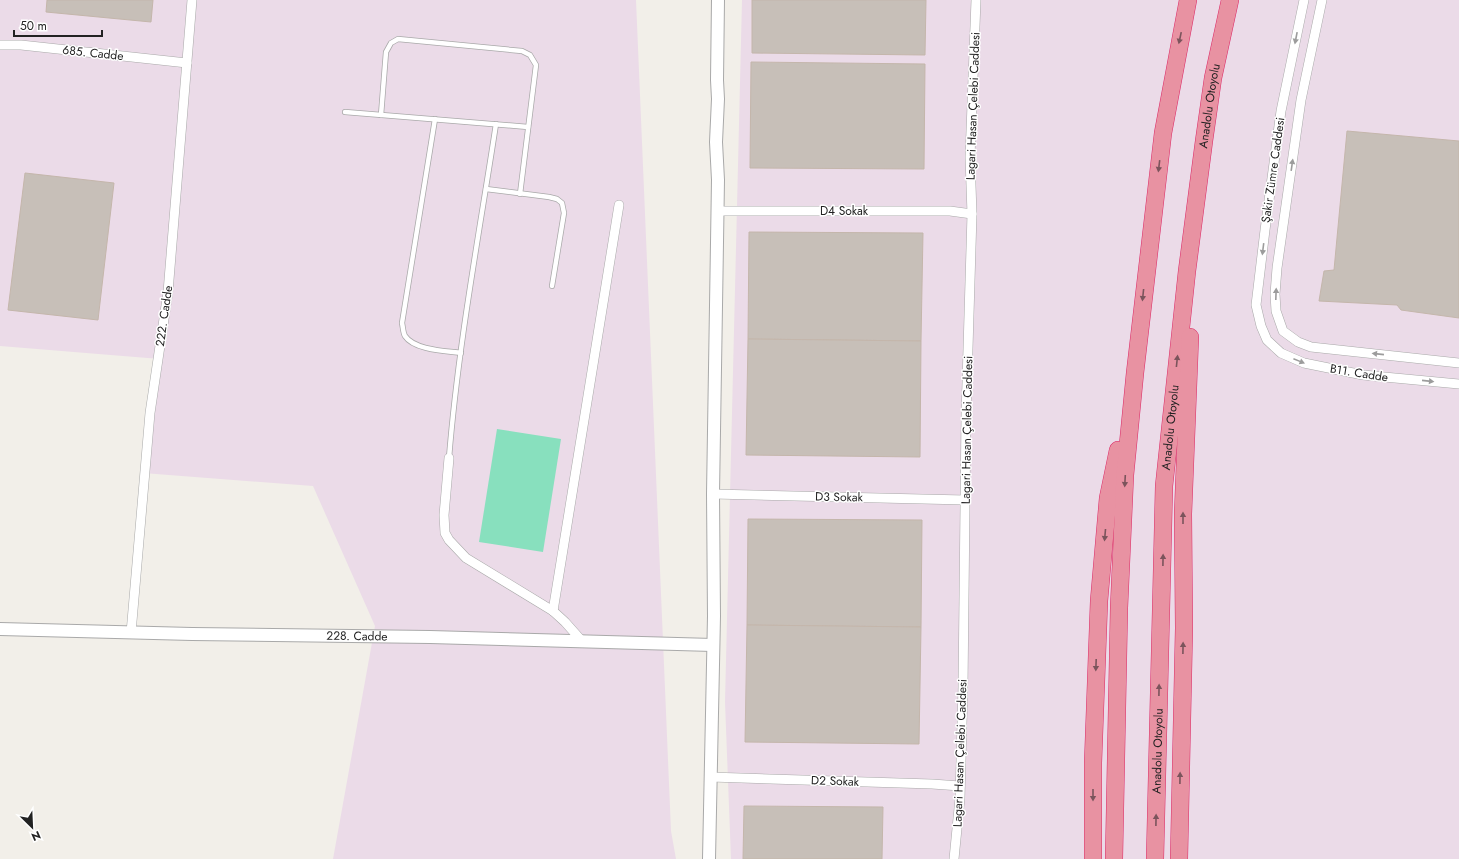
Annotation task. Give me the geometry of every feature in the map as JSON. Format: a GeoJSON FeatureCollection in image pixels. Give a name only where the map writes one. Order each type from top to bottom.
{"type":"FeatureCollection","features":[{"type":"Feature","properties":{"kind":"highway"},"geometry":{"type":"LineString","coordinates":[[1114,859],[1119,600],[1125,475],[1135,373],[1163,133],[1188,0]]}},
{"type":"Feature","properties":{"kind":"highway","name":"Anadolu Otoyolu"},"geometry":{"type":"LineString","coordinates":[[1155,859],[1164,486],[1187,271],[1196,203],[1213,78],[1230,0]]}},
{"type":"Feature","properties":{"kind":"highway"},"geometry":{"type":"LineString","coordinates":[[1179,859],[1184,628],[1183,514],[1196,203]]}},
{"type":"Feature","properties":{"kind":"highway"},"geometry":{"type":"LineString","coordinates":[[1093,859],[1093,763],[1099,601],[1108,498],[1135,373]]}},
{"type":"Feature","properties":{"kind":"street","name":"222. Cadde"},"geometry":{"type":"LineString","coordinates":[[131,632],[150,413],[168,292],[192,0]]}},
{"type":"Feature","properties":{"kind":"street"},"geometry":{"type":"LineString","coordinates":[[709,859],[718,180],[716,142],[718,98],[718,0]]}},
{"type":"Feature","properties":{"kind":"street","name":"Lagari Hasan Çelebi Caddesi"},"geometry":{"type":"LineString","coordinates":[[954,859],[960,786],[963,687],[966,416],[972,214],[970,157],[976,0]]}},
{"type":"Feature","properties":{"kind":"street","name":"Şakir Zümre Caddesi"},"geometry":{"type":"LineString","coordinates":[[1267,340],[1261,326],[1256,304],[1281,111],[1304,0]]}},
{"type":"Feature","properties":{"kind":"street","name":"Şakir Zümre Caddesi"},"geometry":{"type":"LineString","coordinates":[[1283,332],[1276,311],[1275,294],[1277,268],[1301,100],[1322,0]]}},
{"type":"Feature","properties":{"kind":"street","name":"685. Cadde"},"geometry":{"type":"LineString","coordinates":[[0,45],[21,45],[187,63]]}},
{"type":"Feature","properties":{"kind":"street"},"geometry":{"type":"LineString","coordinates":[[553,611],[619,205]]}},
{"type":"Feature","properties":{"kind":"street","name":"D4 Sokak"},"geometry":{"type":"LineString","coordinates":[[717,211],[950,211],[972,214]]}},
{"type":"Feature","properties":{"kind":"street","name":"B11. Cadde"},"geometry":{"type":"LineString","coordinates":[[1283,332],[1298,342],[1311,348],[1459,363]]}},
{"type":"Feature","properties":{"kind":"street","name":"B11. Cadde"},"geometry":{"type":"LineString","coordinates":[[1267,340],[1281,353],[1304,363],[1363,375],[1459,384]]}},
{"type":"Feature","properties":{"kind":"street"},"geometry":{"type":"LineString","coordinates":[[449,458],[444,515],[448,540],[466,558],[553,611],[581,640]]}},
{"type":"Feature","properties":{"kind":"street","name":"D3 Sokak"},"geometry":{"type":"LineString","coordinates":[[713,494],[965,500]]}},
{"type":"Feature","properties":{"kind":"street","name":"228. Cadde"},"geometry":{"type":"LineString","coordinates":[[0,629],[430,636],[713,645]]}},
{"type":"Feature","properties":{"kind":"street","name":"D2 Sokak"},"geometry":{"type":"LineString","coordinates":[[710,778],[960,786]]}},
{"type":"Feature","properties":{"kind":"lane"},"geometry":{"type":"LineString","coordinates":[[381,115],[386,52],[391,43],[398,39],[522,51],[530,55],[536,65],[520,194]]}},
{"type":"Feature","properties":{"kind":"lane"},"geometry":{"type":"LineString","coordinates":[[345,112],[528,127]]}},
{"type":"Feature","properties":{"kind":"lane"},"geometry":{"type":"LineString","coordinates":[[435,119],[402,324],[405,335],[413,343],[426,348],[461,353]]}},
{"type":"Feature","properties":{"kind":"lane"},"geometry":{"type":"LineString","coordinates":[[449,458],[453,412],[461,353],[496,124]]}},
{"type":"Feature","properties":{"kind":"lane"},"geometry":{"type":"LineString","coordinates":[[486,189],[549,197],[557,199],[562,203],[564,214],[552,286]]}},
{"type":"Feature","properties":{"kind":"shaded area"},"geometry":{"type":"Polygon","coordinates":[[[0,0],[636,0],[671,831],[676,859],[333,859],[375,626],[313,486],[143,473],[160,359],[0,346],[0,0]]]}},
{"type":"Feature","properties":{"kind":"shaded area"},"geometry":{"type":"Polygon","coordinates":[[[742,0],[1459,0],[1459,859],[731,859],[725,702],[742,0]]]}},
{"type":"Feature","properties":{"kind":"green space"},"geometry":{"type":"Polygon","coordinates":[[[497,429],[561,439],[543,552],[479,542],[497,429]]]}},
{"type":"Feature","properties":{"kind":"building"},"geometry":{"type":"Polygon","coordinates":[[[47,0],[153,0],[151,22],[46,12],[47,0]]]}},
{"type":"Feature","properties":{"kind":"building"},"geometry":{"type":"Polygon","coordinates":[[[752,0],[926,0],[925,55],[752,53],[752,0]]]}},
{"type":"Feature","properties":{"kind":"building"},"geometry":{"type":"Polygon","coordinates":[[[751,62],[925,64],[924,169],[750,168],[751,62]]]}},
{"type":"Feature","properties":{"kind":"building"},"geometry":{"type":"Polygon","coordinates":[[[1347,131],[1459,141],[1459,318],[1401,310],[1397,305],[1319,301],[1324,271],[1334,270],[1347,131]]]}},
{"type":"Feature","properties":{"kind":"building"},"geometry":{"type":"Polygon","coordinates":[[[25,173],[114,183],[98,320],[8,310],[25,173]]]}},
{"type":"Feature","properties":{"kind":"building"},"geometry":{"type":"Polygon","coordinates":[[[749,232],[923,233],[921,341],[748,339],[749,232]]]}},
{"type":"Feature","properties":{"kind":"building"},"geometry":{"type":"Polygon","coordinates":[[[748,339],[921,341],[920,457],[746,455],[748,339]]]}},
{"type":"Feature","properties":{"kind":"building"},"geometry":{"type":"Polygon","coordinates":[[[748,519],[922,520],[921,627],[747,625],[748,519]]]}},
{"type":"Feature","properties":{"kind":"building"},"geometry":{"type":"Polygon","coordinates":[[[747,625],[921,627],[919,744],[745,742],[747,625]]]}},
{"type":"Feature","properties":{"kind":"building"},"geometry":{"type":"Polygon","coordinates":[[[744,806],[883,807],[882,859],[743,859],[744,806]]]}}]}
